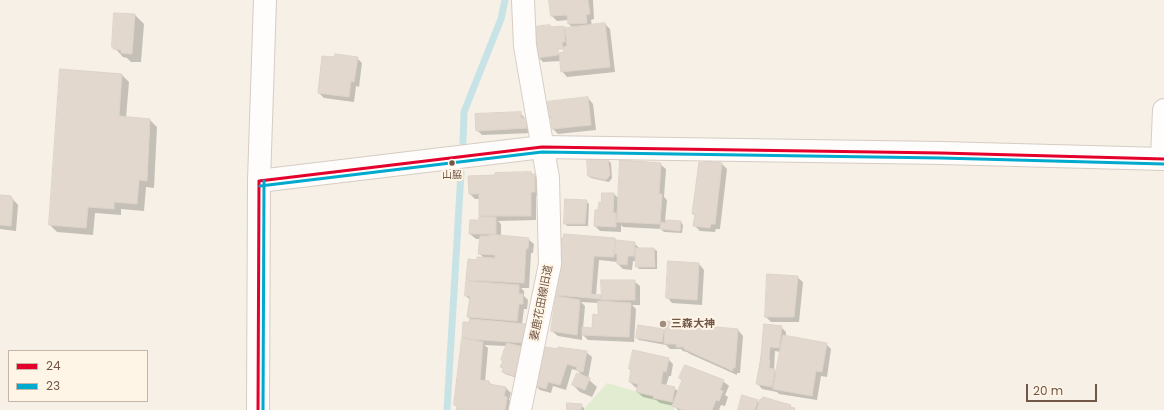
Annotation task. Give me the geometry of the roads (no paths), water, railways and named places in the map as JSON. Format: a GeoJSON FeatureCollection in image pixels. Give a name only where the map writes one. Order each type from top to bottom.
{"type":"FeatureCollection","features":[{"type":"Feature","properties":{"kind":"main road"},"geometry":{"type":"LineString","coordinates":[[258,410],[259,181],[265,0]]}},
{"type":"Feature","properties":{"kind":"main road","name":"妻鹿花田線旧道"},"geometry":{"type":"LineString","coordinates":[[520,410],[550,264],[548,178],[526,46],[523,0]]}},
{"type":"Feature","properties":{"kind":"main road"},"geometry":{"type":"LineString","coordinates":[[259,181],[542,147],[941,152],[1163,159],[1164,110]]}},
{"type":"Feature","properties":{"kind":"waterway"},"geometry":{"type":"LineString","coordinates":[[463,142],[464,112],[501,19],[505,0]]}},
{"type":"Feature","properties":{"kind":"waterway"},"geometry":{"type":"LineString","coordinates":[[447,410],[461,173]]}},
{"type":"Feature","properties":{"kind":"place","name":"山脇"},"geometry":{"type":"Point","coordinates":[452,163]}},
{"type":"Feature","properties":{"kind":"place","name":"三森大神"},"geometry":{"type":"Point","coordinates":[663,324]}}]}
